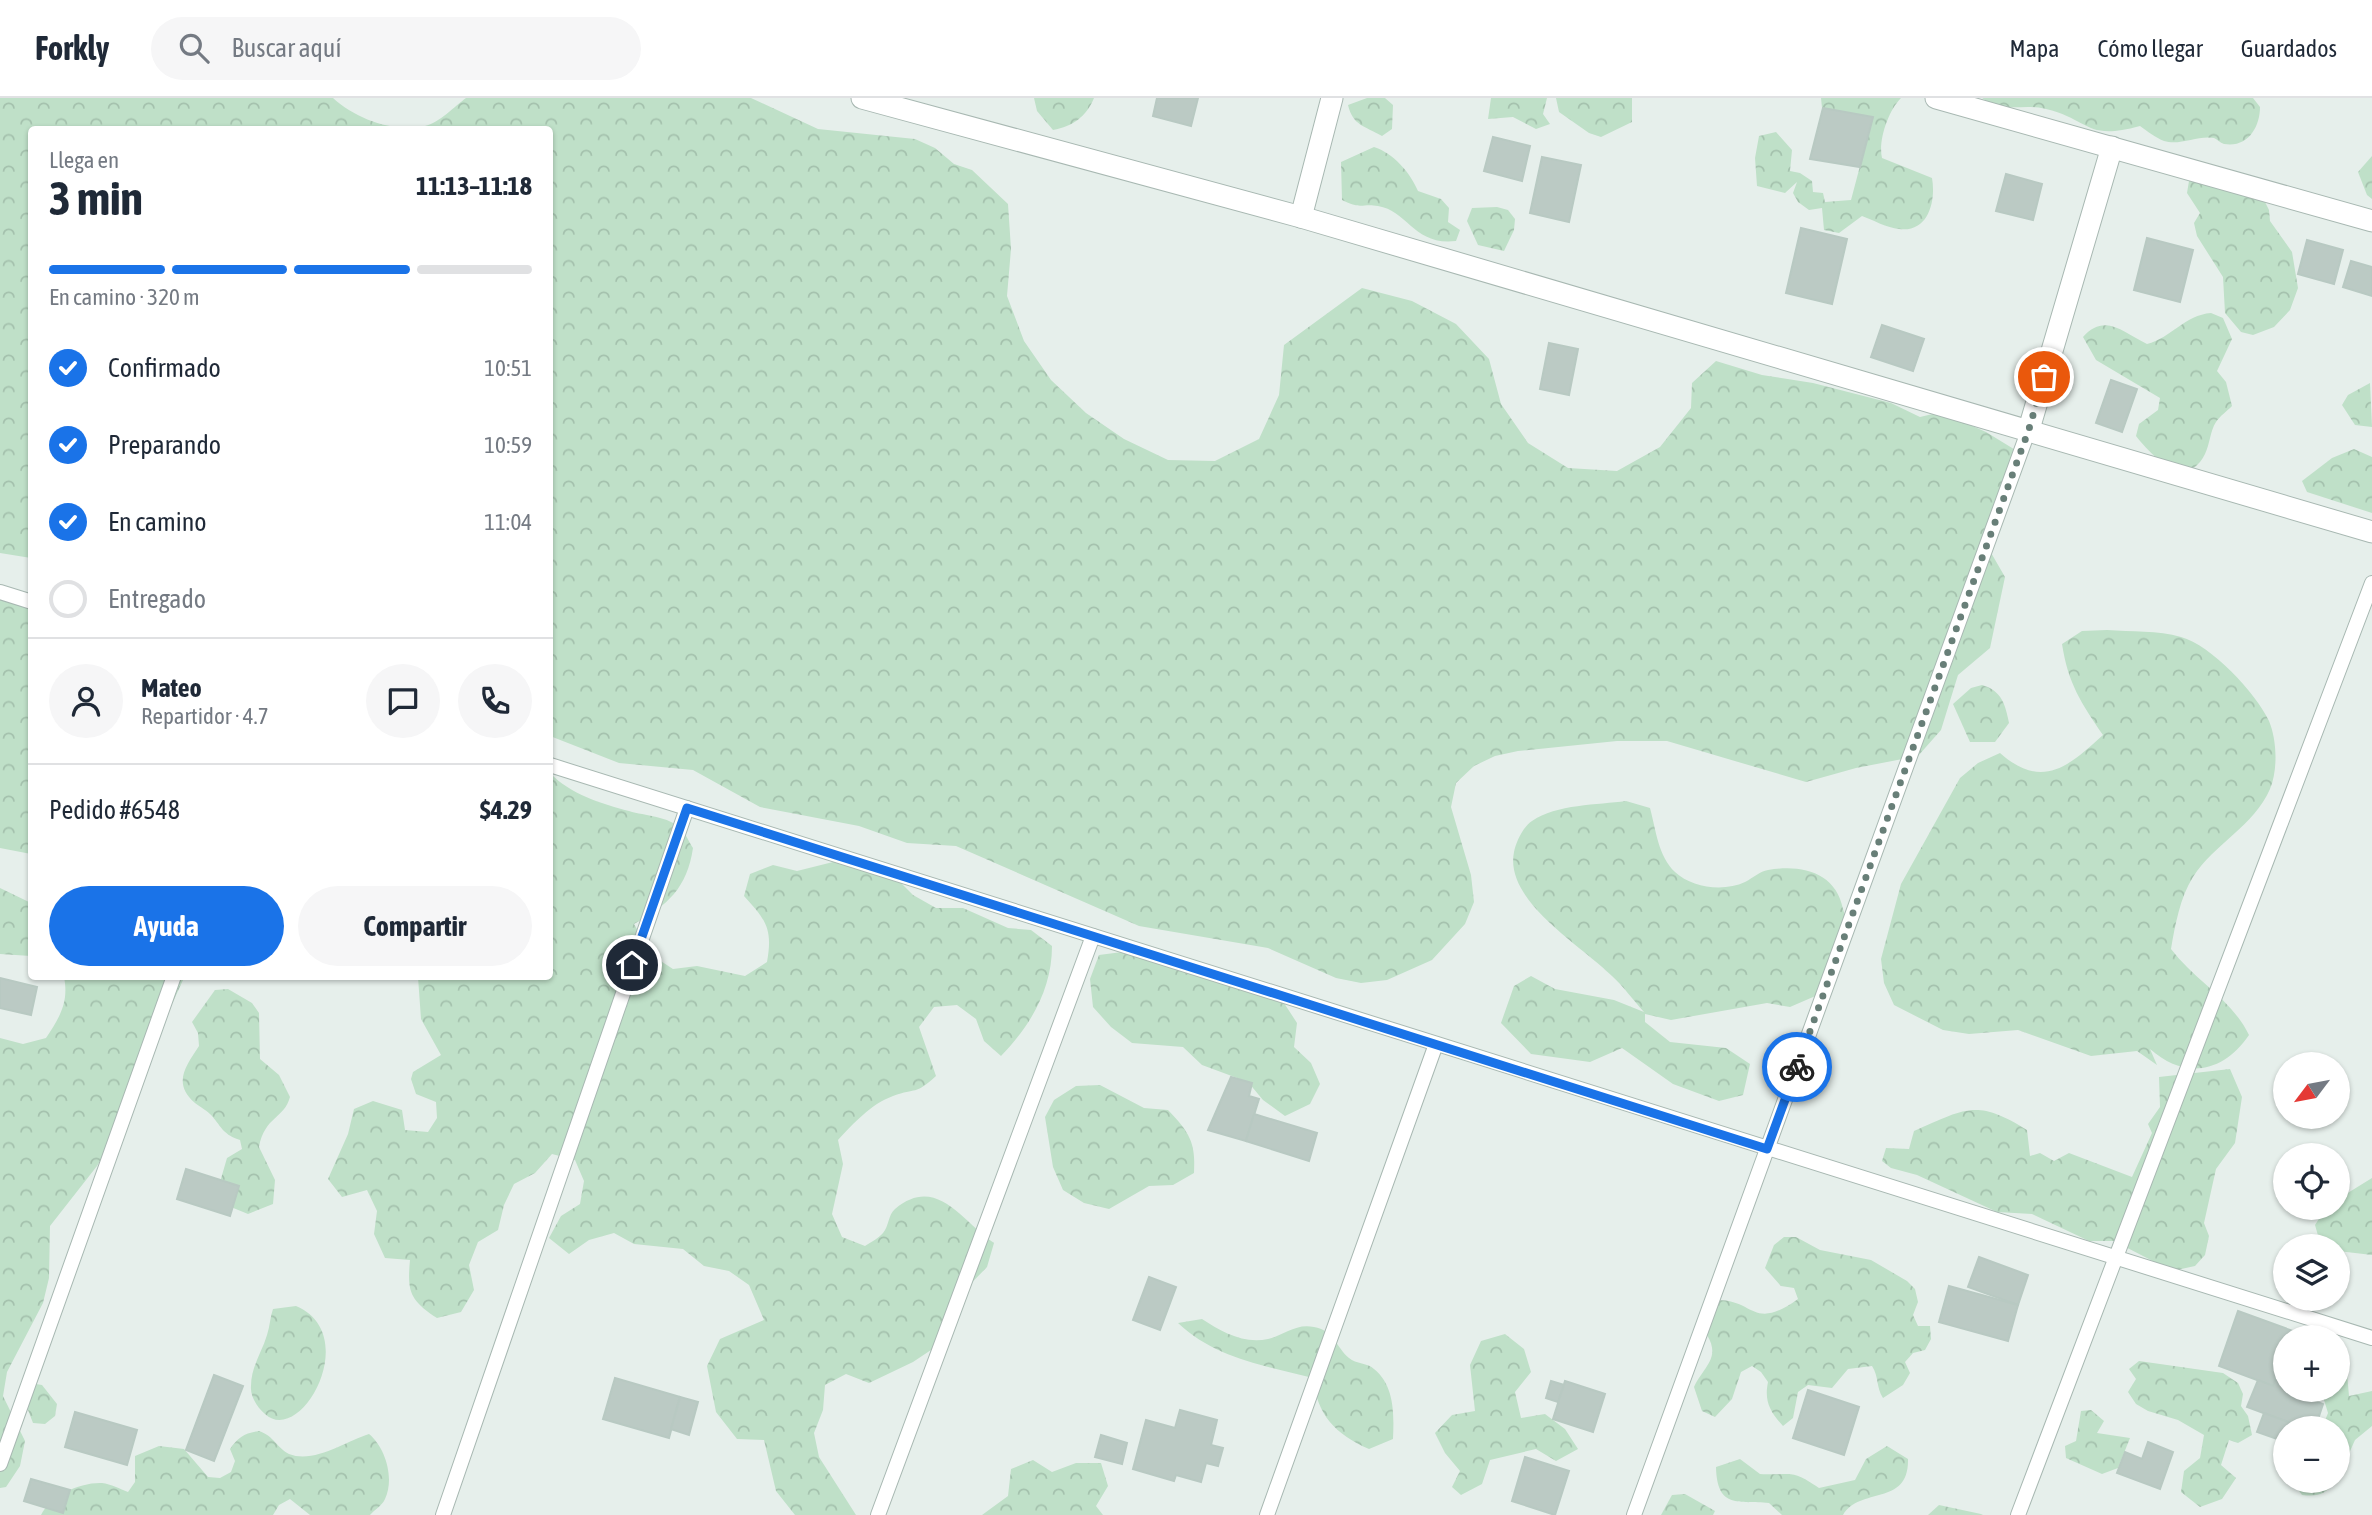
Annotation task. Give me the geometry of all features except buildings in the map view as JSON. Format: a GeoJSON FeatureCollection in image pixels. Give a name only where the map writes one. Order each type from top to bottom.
{"type":"FeatureCollection","features":[{"type":"Feature","properties":{"kind":"street"},"geometry":{"type":"LineString","coordinates":[[862,98],[1301,217],[2372,532]]}},
{"type":"Feature","properties":{"kind":"street"},"geometry":{"type":"LineString","coordinates":[[1301,217],[1332,98]]}},
{"type":"Feature","properties":{"kind":"street"},"geometry":{"type":"LineString","coordinates":[[1936,98],[2372,221]]}},
{"type":"Feature","properties":{"kind":"street"},"geometry":{"type":"LineString","coordinates":[[2029,429],[2112,148]]}},
{"type":"Feature","properties":{"kind":"lane"},"geometry":{"type":"LineString","coordinates":[[1634,1515],[2029,429]]}},
{"type":"Feature","properties":{"kind":"lane"},"geometry":{"type":"LineString","coordinates":[[2018,1515],[2372,583]]}},
{"type":"Feature","properties":{"kind":"lane"},"geometry":{"type":"LineString","coordinates":[[0,592],[28,601]]}},
{"type":"Feature","properties":{"kind":"lane"},"geometry":{"type":"LineString","coordinates":[[553,766],[2372,1338]]}},
{"type":"Feature","properties":{"kind":"lane"},"geometry":{"type":"LineString","coordinates":[[443,1515],[687,808]]}},
{"type":"Feature","properties":{"kind":"lane"},"geometry":{"type":"LineString","coordinates":[[878,1515],[1093,936]]}},
{"type":"Feature","properties":{"kind":"lane"},"geometry":{"type":"LineString","coordinates":[[0,1464],[173,980]]}},
{"type":"Feature","properties":{"kind":"lane"},"geometry":{"type":"LineString","coordinates":[[1267,1515],[1436,1044]]}},
{"type":"Feature","properties":{"kind":"green space"},"geometry":{"type":"Polygon","coordinates":[[[0,98],[333,98],[364,118],[388,126],[28,126],[28,558],[0,553],[0,98]]]}},
{"type":"Feature","properties":{"kind":"green space"},"geometry":{"type":"Polygon","coordinates":[[[466,98],[751,98],[818,129],[915,139],[935,148],[954,164],[972,170],[1008,204],[1011,249],[1007,296],[1024,341],[1051,380],[1086,413],[1124,439],[1168,460],[1215,461],[1259,439],[1279,395],[1284,345],[1362,288],[1412,301],[1456,324],[1489,359],[1501,404],[1528,443],[1568,468],[1617,471],[1660,447],[1691,408],[1692,383],[1716,361],[1762,375],[1813,383],[1891,403],[1920,417],[1941,412],[1986,432],[2017,451],[1990,551],[2005,577],[1990,648],[1958,675],[1941,730],[1918,756],[1856,768],[1806,782],[1667,741],[1617,741],[1518,751],[1495,756],[1474,766],[1456,783],[1451,807],[1471,875],[1474,902],[1465,924],[1432,960],[1387,980],[1361,983],[1336,978],[1268,948],[1139,926],[956,846],[907,843],[859,826],[760,807],[693,770],[619,763],[553,737],[553,126],[425,126],[447,114],[466,98]]]}},
{"type":"Feature","properties":{"kind":"green space"},"geometry":{"type":"Polygon","coordinates":[[[1034,98],[1094,98],[1078,120],[1053,130],[1037,111],[1034,98]]]}},
{"type":"Feature","properties":{"kind":"green space"},"geometry":{"type":"Polygon","coordinates":[[[1367,98],[1385,98],[1393,105],[1392,129],[1382,136],[1360,125],[1350,112],[1348,105],[1367,98]]]}},
{"type":"Feature","properties":{"kind":"green space"},"geometry":{"type":"Polygon","coordinates":[[[1491,98],[1547,98],[1543,114],[1550,124],[1536,129],[1513,117],[1488,119],[1491,98]]]}},
{"type":"Feature","properties":{"kind":"green space"},"geometry":{"type":"Polygon","coordinates":[[[1556,98],[1632,98],[1632,122],[1601,137],[1589,133],[1559,112],[1556,98]]]}},
{"type":"Feature","properties":{"kind":"green space"},"geometry":{"type":"Polygon","coordinates":[[[1821,98],[1901,98],[1885,126],[1881,151],[1882,158],[1932,178],[1931,205],[1924,220],[1917,226],[1909,229],[1894,228],[1862,216],[1839,233],[1824,230],[1822,208],[1809,210],[1798,202],[1793,193],[1797,182],[1785,193],[1757,186],[1755,158],[1759,136],[1776,132],[1792,150],[1790,171],[1800,173],[1812,181],[1813,192],[1823,193],[1825,202],[1851,200],[1873,117],[1822,108],[1821,98]]]}},
{"type":"Feature","properties":{"kind":"green space"},"geometry":{"type":"Polygon","coordinates":[[[1982,98],[2253,98],[2260,107],[2258,122],[2251,134],[2240,143],[2224,144],[2208,137],[2164,141],[2140,126],[2122,130],[2098,130],[2046,109],[1998,106],[1982,98]]]}},
{"type":"Feature","properties":{"kind":"green space"},"geometry":{"type":"Polygon","coordinates":[[[1374,147],[1400,164],[1418,191],[1441,199],[1449,208],[1448,222],[1460,230],[1456,241],[1430,238],[1388,209],[1373,205],[1353,205],[1342,200],[1341,162],[1374,147]]]}},
{"type":"Feature","properties":{"kind":"green space"},"geometry":{"type":"Polygon","coordinates":[[[2372,156],[2372,199],[2367,195],[2358,172],[2372,156]]]}},
{"type":"Feature","properties":{"kind":"green space"},"geometry":{"type":"Polygon","coordinates":[[[2200,177],[2258,188],[2269,210],[2270,221],[2292,252],[2298,288],[2290,310],[2274,327],[2253,335],[2241,332],[2225,313],[2223,277],[2197,236],[2194,223],[2200,213],[2187,193],[2189,181],[2200,177]]]}},
{"type":"Feature","properties":{"kind":"green space"},"geometry":{"type":"Polygon","coordinates":[[[1497,207],[1508,210],[1515,219],[1514,230],[1504,251],[1478,245],[1467,221],[1472,208],[1497,207]]]}},
{"type":"Feature","properties":{"kind":"green space"},"geometry":{"type":"Polygon","coordinates":[[[2211,313],[2223,318],[2232,339],[2217,371],[2226,382],[2232,406],[2216,422],[2205,454],[2197,465],[2188,470],[2179,470],[2160,461],[2136,436],[2139,424],[2158,410],[2160,398],[2096,360],[2083,337],[2099,326],[2107,325],[2147,344],[2193,318],[2211,313]]]}},
{"type":"Feature","properties":{"kind":"green space"},"geometry":{"type":"Polygon","coordinates":[[[2370,383],[2372,427],[2355,425],[2342,405],[2348,395],[2370,383]]]}},
{"type":"Feature","properties":{"kind":"green space"},"geometry":{"type":"Polygon","coordinates":[[[2354,449],[2372,457],[2372,513],[2307,492],[2302,481],[2332,458],[2354,449]]]}},
{"type":"Feature","properties":{"kind":"green space"},"geometry":{"type":"Polygon","coordinates":[[[0,592],[28,596],[28,853],[0,848],[0,592]]]}},
{"type":"Feature","properties":{"kind":"green space"},"geometry":{"type":"Polygon","coordinates":[[[2107,630],[2172,635],[2206,650],[2254,697],[2269,721],[2274,737],[2276,755],[2270,789],[2254,814],[2193,877],[2176,921],[2171,949],[2233,1010],[2249,1035],[2227,1058],[2203,1068],[2177,1065],[2150,1049],[2157,1065],[2137,1051],[2091,1056],[2018,1030],[1969,1034],[1943,1030],[1894,1005],[1884,983],[1881,959],[1901,884],[1960,778],[1978,763],[2000,753],[2029,770],[2054,770],[2078,757],[2103,735],[2076,692],[2062,644],[2082,631],[2107,630]]]}},
{"type":"Feature","properties":{"kind":"green space"},"geometry":{"type":"Polygon","coordinates":[[[1982,685],[1998,695],[2008,716],[2009,723],[1995,742],[1970,742],[1953,704],[1971,688],[1982,685]]]}},
{"type":"Feature","properties":{"kind":"green space"},"geometry":{"type":"Polygon","coordinates":[[[553,776],[567,787],[587,797],[670,821],[686,836],[693,848],[681,885],[657,910],[634,924],[653,956],[673,969],[697,966],[745,976],[767,962],[769,941],[766,926],[744,896],[750,874],[773,865],[797,871],[845,859],[895,877],[913,895],[936,908],[963,908],[1008,928],[1031,930],[1052,946],[1048,977],[1038,1006],[1022,1032],[1001,1056],[984,1041],[976,1019],[957,1005],[934,1007],[919,1027],[936,1076],[919,1089],[893,1096],[877,1104],[838,1140],[843,1164],[832,1214],[842,1237],[865,1246],[883,1233],[895,1209],[910,1200],[924,1197],[948,1205],[994,1243],[987,1267],[952,1303],[934,1348],[913,1362],[869,1383],[846,1374],[825,1385],[823,1410],[814,1433],[819,1457],[856,1515],[795,1515],[776,1491],[764,1440],[737,1439],[716,1412],[707,1366],[720,1339],[764,1320],[749,1285],[729,1271],[704,1266],[683,1249],[634,1244],[614,1233],[589,1240],[569,1254],[549,1238],[561,1216],[580,1204],[584,1181],[575,1160],[552,1154],[535,1173],[514,1184],[504,1205],[498,1230],[478,1242],[469,1265],[474,1290],[461,1312],[437,1318],[421,1306],[410,1288],[410,1260],[385,1258],[374,1234],[377,1211],[367,1190],[342,1197],[328,1179],[348,1134],[354,1109],[373,1101],[402,1110],[405,1130],[428,1132],[437,1118],[436,1102],[416,1094],[411,1079],[413,1072],[441,1055],[421,1019],[418,980],[553,980],[553,776]]]}},
{"type":"Feature","properties":{"kind":"green space"},"geometry":{"type":"Polygon","coordinates":[[[1626,801],[1650,808],[1658,842],[1669,866],[1690,882],[1708,887],[1728,887],[1745,882],[1765,871],[1793,868],[1815,873],[1825,879],[1839,896],[1846,930],[1820,994],[1790,1007],[1767,1003],[1671,1020],[1645,1014],[1645,1022],[1670,1042],[1726,1048],[1750,1064],[1743,1095],[1719,1101],[1673,1084],[1622,1048],[1590,1062],[1531,1054],[1501,1023],[1514,986],[1531,976],[1555,989],[1614,1000],[1644,1012],[1612,976],[1532,905],[1514,870],[1516,844],[1532,821],[1565,808],[1626,801]]]}},
{"type":"Feature","properties":{"kind":"green space"},"geometry":{"type":"Polygon","coordinates":[[[0,888],[28,902],[28,956],[0,954],[0,888]]]}},
{"type":"Feature","properties":{"kind":"green space"},"geometry":{"type":"Polygon","coordinates":[[[1122,952],[1284,1003],[1297,1023],[1294,1047],[1311,1063],[1320,1084],[1310,1104],[1285,1116],[1263,1100],[1248,1082],[1202,1065],[1183,1047],[1132,1043],[1111,1027],[1093,1007],[1090,979],[1099,955],[1122,952]]]}},
{"type":"Feature","properties":{"kind":"green space"},"geometry":{"type":"Polygon","coordinates":[[[64,980],[183,980],[173,1002],[156,1022],[124,1095],[110,1144],[97,1166],[50,1226],[49,1278],[43,1303],[7,1372],[3,1396],[25,1441],[20,1466],[6,1487],[0,1488],[0,1038],[23,1044],[46,1038],[62,1009],[64,980]]]}},
{"type":"Feature","properties":{"kind":"green space"},"geometry":{"type":"Polygon","coordinates":[[[228,989],[252,1003],[259,1013],[260,1059],[279,1075],[290,1097],[283,1110],[266,1129],[259,1147],[275,1180],[273,1204],[248,1214],[226,1205],[220,1182],[227,1158],[242,1149],[240,1140],[221,1128],[210,1114],[188,1096],[183,1081],[186,1068],[199,1046],[198,1033],[192,1022],[215,990],[228,989]]]}},
{"type":"Feature","properties":{"kind":"green space"},"geometry":{"type":"Polygon","coordinates":[[[2230,1069],[2242,1097],[2235,1143],[2216,1169],[2204,1223],[2209,1236],[2205,1255],[2195,1266],[2172,1271],[2114,1241],[2089,1241],[2032,1214],[1997,1212],[1917,1175],[1891,1168],[1882,1161],[1886,1148],[1909,1149],[1914,1131],[1946,1117],[1970,1110],[1982,1110],[2010,1120],[2027,1130],[2030,1156],[2040,1153],[2054,1161],[2069,1153],[2132,1177],[2152,1133],[2148,1124],[2160,1107],[2159,1077],[2230,1069]]]}},
{"type":"Feature","properties":{"kind":"green space"},"geometry":{"type":"Polygon","coordinates":[[[1100,1085],[1144,1108],[1168,1110],[1190,1138],[1194,1153],[1194,1173],[1173,1185],[1149,1186],[1109,1209],[1084,1203],[1063,1190],[1053,1167],[1045,1117],[1054,1100],[1076,1086],[1100,1085]]]}},
{"type":"Feature","properties":{"kind":"green space"},"geometry":{"type":"Polygon","coordinates":[[[2372,1178],[2372,1255],[2350,1252],[2350,1234],[2318,1234],[2315,1225],[2318,1220],[2350,1220],[2350,1192],[2372,1178]]]}},
{"type":"Feature","properties":{"kind":"green space"},"geometry":{"type":"Polygon","coordinates":[[[1784,1237],[1796,1237],[1820,1250],[1871,1260],[1907,1281],[1915,1289],[1918,1302],[1913,1315],[1918,1326],[1930,1326],[1931,1339],[1925,1350],[1913,1353],[1905,1362],[1910,1373],[1903,1385],[1883,1398],[1872,1366],[1848,1369],[1832,1388],[1808,1385],[1798,1392],[1793,1418],[1783,1426],[1769,1406],[1768,1382],[1761,1372],[1752,1366],[1741,1372],[1732,1399],[1715,1417],[1702,1411],[1694,1387],[1712,1356],[1707,1335],[1716,1300],[1739,1304],[1762,1314],[1783,1308],[1798,1299],[1794,1288],[1781,1286],[1765,1268],[1774,1245],[1784,1237]]]}},
{"type":"Feature","properties":{"kind":"green space"},"geometry":{"type":"Polygon","coordinates":[[[296,1306],[315,1320],[324,1339],[325,1361],[319,1383],[308,1402],[294,1415],[279,1420],[265,1414],[257,1405],[251,1390],[251,1379],[273,1309],[296,1306]]]}},
{"type":"Feature","properties":{"kind":"green space"},"geometry":{"type":"Polygon","coordinates":[[[1202,1319],[1225,1332],[1250,1340],[1268,1339],[1308,1326],[1326,1332],[1349,1358],[1371,1367],[1381,1376],[1392,1401],[1393,1439],[1369,1449],[1357,1443],[1330,1422],[1319,1403],[1313,1378],[1224,1353],[1192,1335],[1178,1323],[1202,1319]]]}},
{"type":"Feature","properties":{"kind":"green space"},"geometry":{"type":"Polygon","coordinates":[[[1505,1334],[1524,1349],[1531,1372],[1515,1392],[1521,1418],[1545,1414],[1565,1429],[1578,1449],[1556,1461],[1536,1449],[1490,1460],[1482,1484],[1461,1495],[1452,1487],[1460,1471],[1445,1453],[1435,1433],[1452,1415],[1475,1411],[1470,1365],[1481,1341],[1505,1334]]]}},
{"type":"Feature","properties":{"kind":"green space"},"geometry":{"type":"Polygon","coordinates":[[[2139,1361],[2223,1373],[2238,1383],[2243,1394],[2241,1406],[2248,1416],[2252,1435],[2238,1443],[2229,1440],[2221,1465],[2236,1478],[2222,1499],[2200,1507],[2181,1492],[2184,1471],[2200,1458],[2204,1435],[2178,1420],[2148,1411],[2136,1404],[2128,1392],[2136,1379],[2129,1369],[2139,1361]]]}},
{"type":"Feature","properties":{"kind":"green space"},"geometry":{"type":"Polygon","coordinates":[[[30,1383],[42,1385],[57,1404],[55,1416],[45,1424],[33,1423],[28,1410],[30,1383]]]}},
{"type":"Feature","properties":{"kind":"green space"},"geometry":{"type":"Polygon","coordinates":[[[2372,1391],[2372,1426],[2355,1440],[2350,1451],[2350,1416],[2327,1416],[2325,1402],[2350,1402],[2350,1396],[2372,1391]]]}},
{"type":"Feature","properties":{"kind":"green space"},"geometry":{"type":"Polygon","coordinates":[[[2091,1410],[2104,1421],[2097,1433],[2130,1438],[2118,1468],[2102,1474],[2066,1458],[2065,1446],[2076,1441],[2081,1411],[2091,1410]]]}},
{"type":"Feature","properties":{"kind":"green space"},"geometry":{"type":"Polygon","coordinates":[[[259,1431],[289,1454],[299,1456],[319,1454],[369,1434],[380,1447],[387,1464],[389,1482],[384,1501],[370,1515],[310,1515],[290,1499],[279,1505],[273,1515],[41,1515],[58,1496],[84,1485],[102,1483],[128,1492],[135,1482],[135,1456],[159,1446],[184,1449],[208,1477],[220,1478],[231,1472],[235,1461],[230,1449],[233,1445],[242,1436],[259,1431]]]}},
{"type":"Feature","properties":{"kind":"green space"},"geometry":{"type":"Polygon","coordinates":[[[1887,1446],[1908,1459],[1906,1474],[1901,1484],[1860,1501],[1843,1515],[1782,1515],[1769,1503],[1732,1500],[1720,1490],[1717,1481],[1716,1467],[1740,1459],[1760,1474],[1796,1475],[1819,1488],[1855,1480],[1866,1459],[1887,1446]]]}},
{"type":"Feature","properties":{"kind":"green space"},"geometry":{"type":"Polygon","coordinates":[[[1033,1460],[1052,1472],[1076,1463],[1101,1463],[1108,1486],[1096,1506],[1103,1515],[982,1515],[1008,1496],[1011,1469],[1033,1460]]]}},
{"type":"Feature","properties":{"kind":"green space"},"geometry":{"type":"Polygon","coordinates":[[[2301,1493],[2322,1493],[2308,1496],[2301,1493]]]}},
{"type":"Feature","properties":{"kind":"green space"},"geometry":{"type":"Polygon","coordinates":[[[1685,1494],[1715,1511],[1713,1515],[1661,1515],[1672,1495],[1685,1494]]]}},
{"type":"Feature","properties":{"kind":"green space"},"geometry":{"type":"Polygon","coordinates":[[[1939,1505],[1981,1514],[1983,1515],[1928,1515],[1939,1505]]]}},
{"type":"Feature","properties":{"kind":"way so far"},"geometry":{"type":"LineString","coordinates":[[1797,1067],[2029,429],[2044,377]]}},
{"type":"Feature","properties":{"kind":"route"},"geometry":{"type":"LineString","coordinates":[[632,965],[687,808],[1767,1149],[1797,1067]]}}]}
